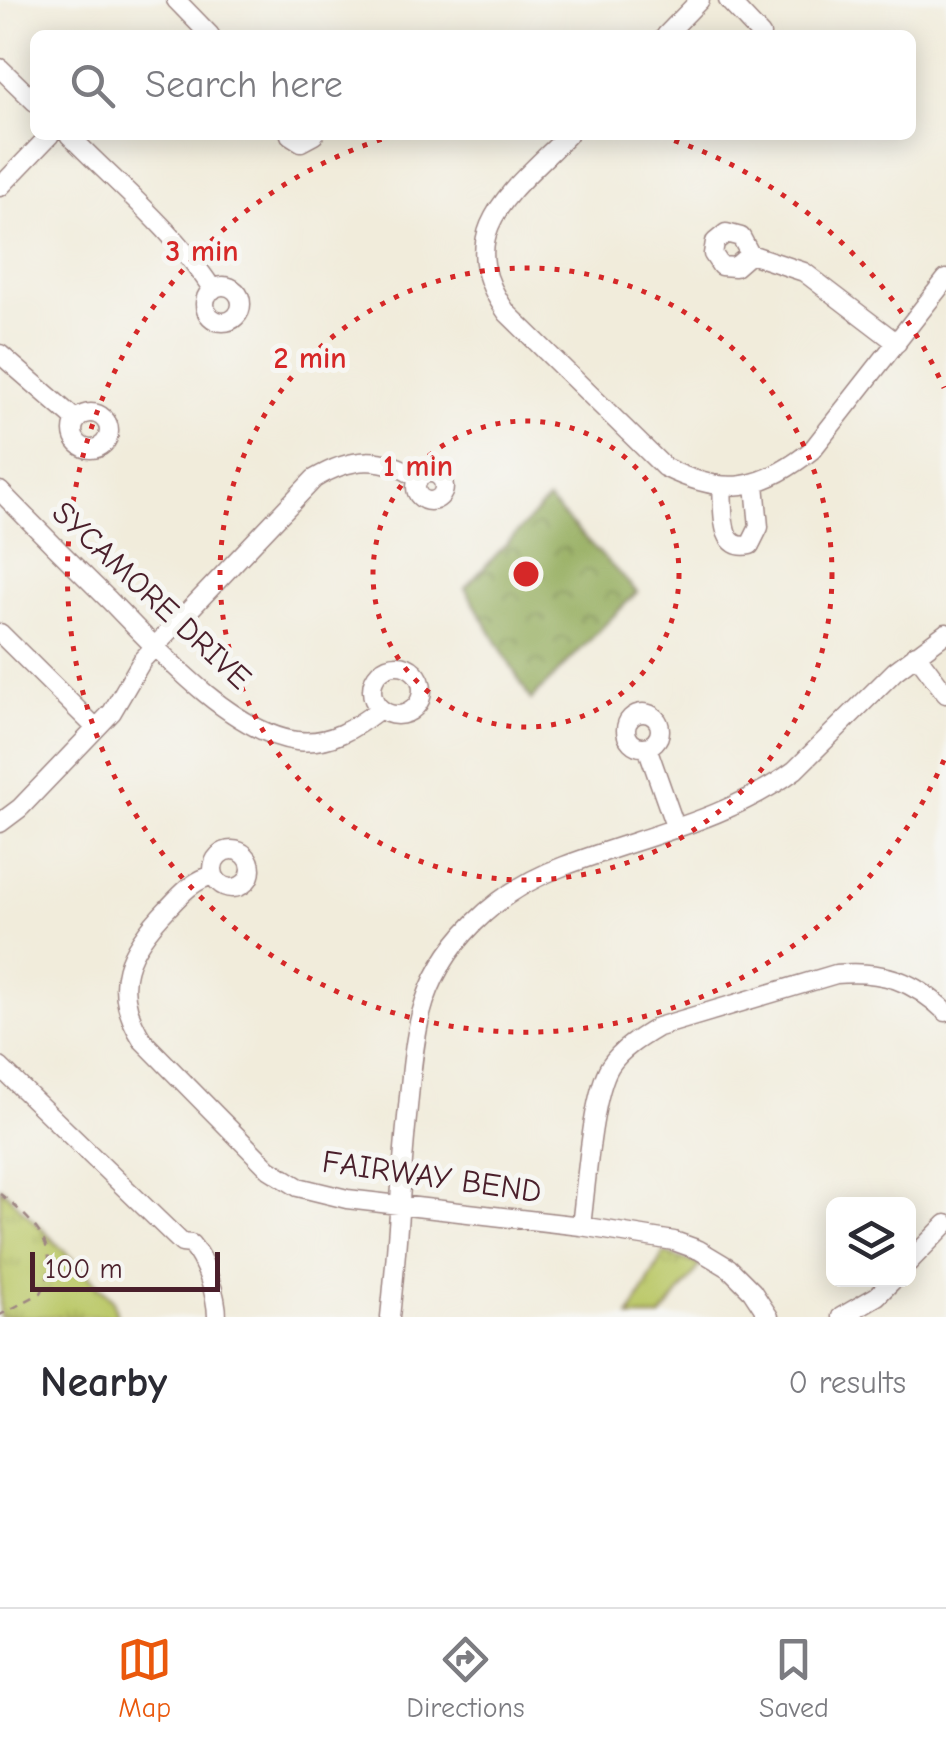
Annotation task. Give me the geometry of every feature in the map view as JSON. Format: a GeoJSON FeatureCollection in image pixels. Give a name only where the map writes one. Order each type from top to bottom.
{"type":"FeatureCollection","features":[{"type":"Feature","properties":{"kind":"street"},"geometry":{"type":"LineString","coordinates":[[176,0],[205,30]]}},
{"type":"Feature","properties":{"kind":"street"},"geometry":{"type":"LineString","coordinates":[[671,30],[700,0]]}},
{"type":"Feature","properties":{"kind":"street"},"geometry":{"type":"LineString","coordinates":[[728,0],[756,30]]}},
{"type":"Feature","properties":{"kind":"street"},"geometry":{"type":"LineString","coordinates":[[0,68],[30,97]]}},
{"type":"Feature","properties":{"kind":"street"},"geometry":{"type":"LineString","coordinates":[[0,187],[45,140]]}},
{"type":"Feature","properties":{"kind":"street"},"geometry":{"type":"LineString","coordinates":[[74,140],[151,216],[198,267],[213,290]]}},
{"type":"Feature","properties":{"kind":"street"},"geometry":{"type":"LineString","coordinates":[[563,140],[502,202],[488,224],[482,244],[488,283],[507,313],[664,467],[703,484],[756,484],[783,472],[812,450],[946,278]]}},
{"type":"Feature","properties":{"kind":"street"},"geometry":{"type":"LineString","coordinates":[[750,254],[794,266],[813,277],[897,343]]}},
{"type":"Feature","properties":{"kind":"street"},"geometry":{"type":"LineString","coordinates":[[0,354],[76,420]]}},
{"type":"Feature","properties":{"kind":"street"},"geometry":{"type":"LineString","coordinates":[[0,823],[20,808],[112,712],[135,670],[154,646],[314,479],[348,462],[373,460],[404,468],[419,478]]}},
{"type":"Feature","properties":{"kind":"street"},"geometry":{"type":"LineString","coordinates":[[722,486],[726,533],[740,547],[750,544],[758,527],[756,484]]}},
{"type":"Feature","properties":{"kind":"street","name":"SYCAMORE DRIVE"},"geometry":{"type":"LineString","coordinates":[[0,492],[212,699],[294,741],[337,737],[380,709]]}},
{"type":"Feature","properties":{"kind":"street"},"geometry":{"type":"LineString","coordinates":[[0,633],[96,728]]}},
{"type":"Feature","properties":{"kind":"street"},"geometry":{"type":"LineString","coordinates":[[390,1317],[410,1091],[422,1011],[430,988],[456,945],[484,912],[540,874],[735,808],[795,770],[916,654],[946,633]]}},
{"type":"Feature","properties":{"kind":"street"},"geometry":{"type":"LineString","coordinates":[[916,654],[946,694]]}},
{"type":"Feature","properties":{"kind":"street"},"geometry":{"type":"LineString","coordinates":[[647,747],[676,829]]}},
{"type":"Feature","properties":{"kind":"street","name":"FAIRWAY BEND"},"geometry":{"type":"LineString","coordinates":[[214,876],[204,877],[184,891],[142,935],[126,968],[124,998],[134,1028],[154,1053],[270,1169],[285,1180],[347,1199],[581,1226],[674,1241],[699,1250],[742,1279],[769,1317]]}},
{"type":"Feature","properties":{"kind":"street"},"geometry":{"type":"LineString","coordinates":[[581,1226],[601,1087],[613,1062],[642,1036],[818,979],[861,972],[911,984],[946,1012]]}},
{"type":"Feature","properties":{"kind":"street"},"geometry":{"type":"LineString","coordinates":[[0,1067],[182,1242],[182,1253],[190,1262],[201,1265],[213,1286],[217,1317]]}},
{"type":"Feature","properties":{"kind":"street"},"geometry":{"type":"LineString","coordinates":[[916,1255],[946,1224]]}},
{"type":"Feature","properties":{"kind":"street"},"geometry":{"type":"LineString","coordinates":[[841,1317],[860,1308],[885,1287]]}},
{"type":"Feature","properties":{"kind":"path"},"geometry":{"type":"LineString","coordinates":[[0,1194],[40,1232],[50,1251],[41,1293],[0,1315]]}},
{"type":"Feature","properties":{"kind":"green space"},"geometry":{"type":"Polygon","coordinates":[[[548,500],[637,592],[531,700],[465,588],[548,500]]]}},
{"type":"Feature","properties":{"kind":"green space"},"geometry":{"type":"Polygon","coordinates":[[[0,1187],[113,1300],[117,1317],[0,1317],[0,1187]]]}},
{"type":"Feature","properties":{"kind":"green space"},"geometry":{"type":"Polygon","coordinates":[[[664,1253],[701,1265],[661,1317],[629,1317],[664,1253]]]}}]}
